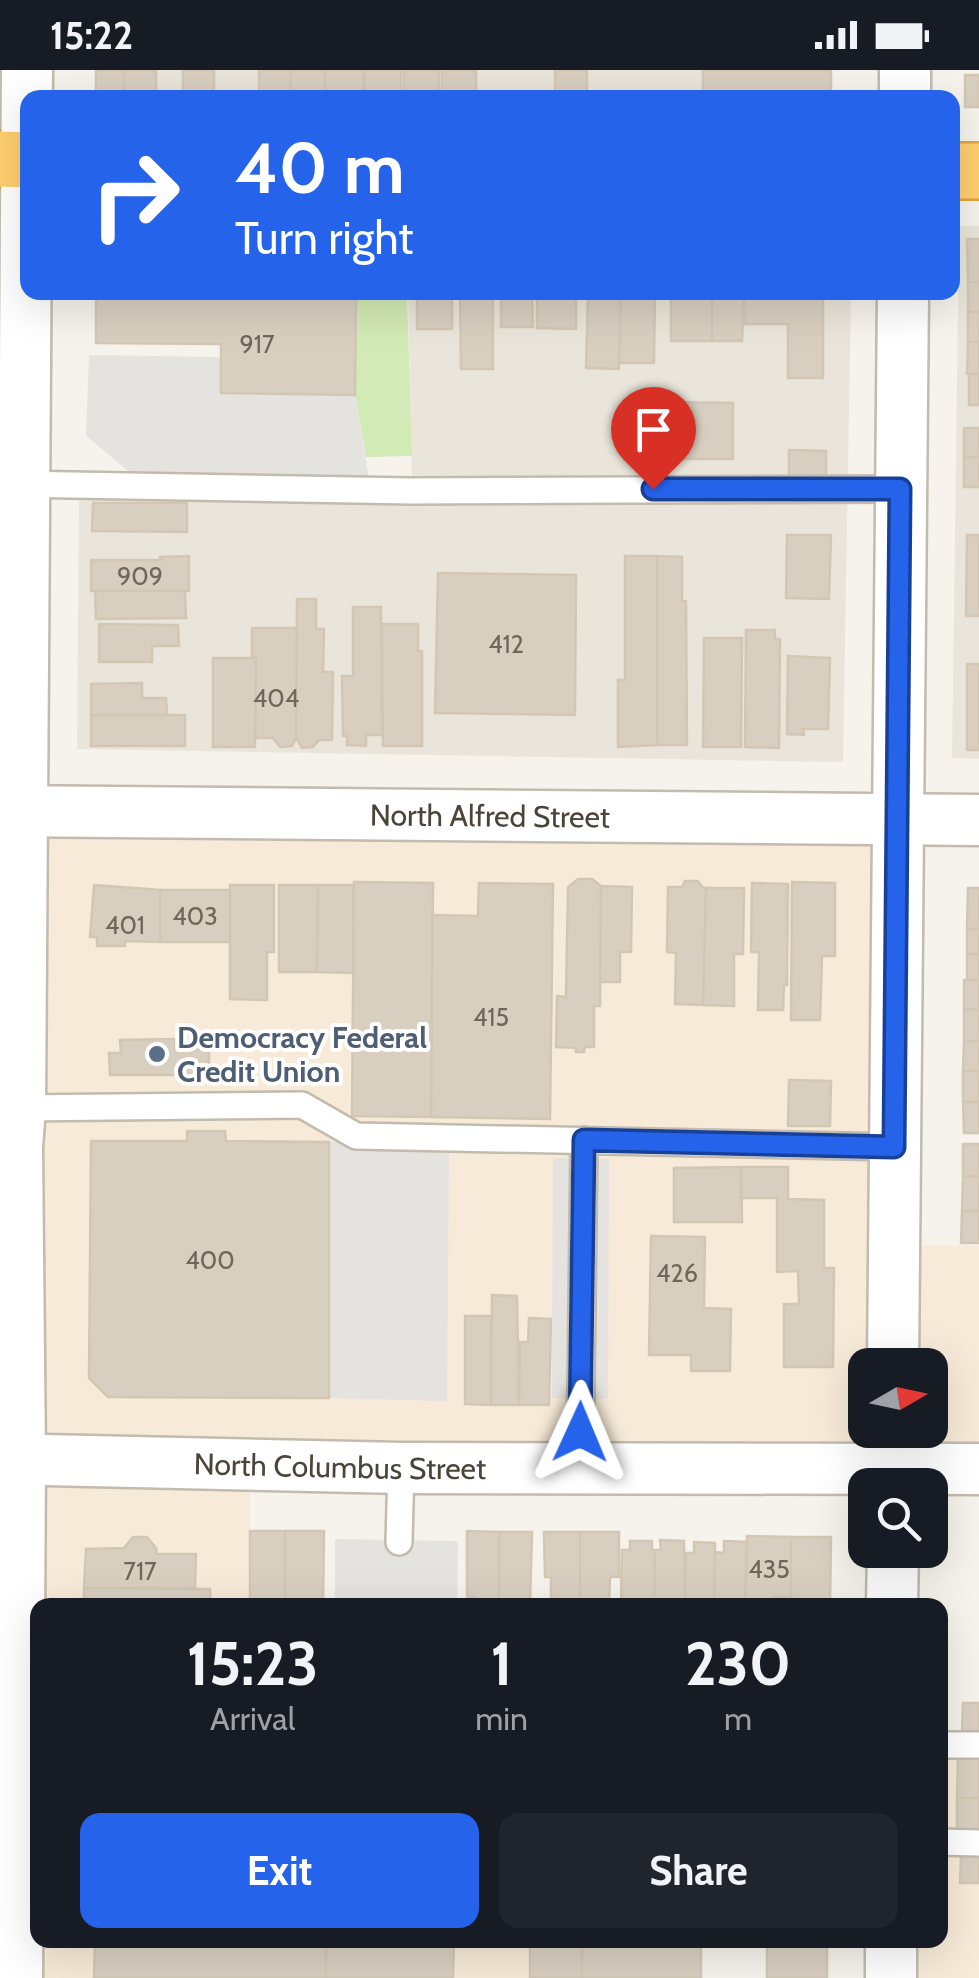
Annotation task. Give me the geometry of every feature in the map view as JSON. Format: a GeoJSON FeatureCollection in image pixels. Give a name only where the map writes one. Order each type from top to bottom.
{"type":"FeatureCollection","features":[{"type":"Feature","properties":{"kind":"street"},"geometry":{"type":"LineString","coordinates":[[17,1978],[10,1459],[12,484],[21,300]]}},
{"type":"Feature","properties":{"kind":"street"},"geometry":{"type":"LineString","coordinates":[[893,1348],[903,300]]}},
{"type":"Feature","properties":{"kind":"street","name":"North Alfred Street"},"geometry":{"type":"LineString","coordinates":[[12,811],[979,820]]}},
{"type":"Feature","properties":{"kind":"street","name":"North Columbus Street"},"geometry":{"type":"LineString","coordinates":[[10,1459],[401,1468],[893,1461],[979,1469]]}},
{"type":"Feature","properties":{"kind":"street"},"geometry":{"type":"LineString","coordinates":[[892,1568],[892,1598]]}},
{"type":"Feature","properties":{"kind":"street"},"geometry":{"type":"LineString","coordinates":[[891,1948],[891,1978]]}},
{"type":"Feature","properties":{"kind":"lane"},"geometry":{"type":"LineString","coordinates":[[12,484],[411,490],[900,489]]}},
{"type":"Feature","properties":{"kind":"lane"},"geometry":{"type":"LineString","coordinates":[[13,1134],[302,1105],[356,1136],[894,1147]]}},
{"type":"Feature","properties":{"kind":"lane"},"geometry":{"type":"LineString","coordinates":[[580,1468],[584,1140]]}},
{"type":"Feature","properties":{"kind":"lane"},"geometry":{"type":"LineString","coordinates":[[400,1542],[401,1468]]}},
{"type":"Feature","properties":{"kind":"lane"},"geometry":{"type":"LineString","coordinates":[[948,1744],[979,1745]]}},
{"type":"Feature","properties":{"kind":"lane"},"geometry":{"type":"LineString","coordinates":[[948,1842],[979,1843]]}},
{"type":"Feature","properties":{"kind":"shaded area"},"geometry":{"type":"Polygon","coordinates":[[[95,70],[831,70],[831,90],[96,90],[95,70]]]}},
{"type":"Feature","properties":{"kind":"shaded area"},"geometry":{"type":"Polygon","coordinates":[[[960,226],[979,226],[979,759],[952,758],[960,226]]]}},
{"type":"Feature","properties":{"kind":"shaded area"},"geometry":{"type":"Polygon","coordinates":[[[408,300],[851,300],[843,762],[77,749],[79,501],[92,485],[412,480],[408,300]]]}},
{"type":"Feature","properties":{"kind":"shaded area"},"geometry":{"type":"Polygon","coordinates":[[[89,355],[221,357],[221,393],[355,395],[369,478],[133,475],[86,436],[89,355]]]}},
{"type":"Feature","properties":{"kind":"shaded area"},"geometry":{"type":"Polygon","coordinates":[[[28,811],[902,818],[900,1245],[979,1246],[979,1468],[250,1462],[249,1598],[30,1598],[30,1948],[698,1948],[698,1978],[0,1978],[28,811]]]}},
{"type":"Feature","properties":{"kind":"shaded area"},"geometry":{"type":"Polygon","coordinates":[[[329,1142],[449,1143],[447,1401],[329,1398],[329,1142]]]}},
{"type":"Feature","properties":{"kind":"shaded area"},"geometry":{"type":"Polygon","coordinates":[[[553,1158],[609,1159],[608,1399],[552,1398],[553,1158]]]}},
{"type":"Feature","properties":{"kind":"shaded area"},"geometry":{"type":"Polygon","coordinates":[[[335,1539],[458,1541],[457,1598],[335,1598],[335,1539]]]}},
{"type":"Feature","properties":{"kind":"shaded area"},"geometry":{"type":"Polygon","coordinates":[[[948,1747],[979,1747],[979,1978],[896,1978],[897,1948],[948,1948],[948,1747]]]}},
{"type":"Feature","properties":{"kind":"green space"},"geometry":{"type":"Polygon","coordinates":[[[356,300],[407,300],[412,456],[366,457],[355,395],[356,300]]]}},
{"type":"Feature","properties":{"kind":"building"},"geometry":{"type":"Polygon","coordinates":[[[96,70],[124,70],[124,90],[96,90],[96,70]]]}},
{"type":"Feature","properties":{"kind":"building"},"geometry":{"type":"Polygon","coordinates":[[[124,70],[156,70],[156,90],[124,90],[124,70]]]}},
{"type":"Feature","properties":{"kind":"building"},"geometry":{"type":"Polygon","coordinates":[[[183,70],[214,70],[214,90],[183,90],[183,70]]]}},
{"type":"Feature","properties":{"kind":"building"},"geometry":{"type":"Polygon","coordinates":[[[259,70],[291,70],[290,90],[259,90],[259,70]]]}},
{"type":"Feature","properties":{"kind":"building"},"geometry":{"type":"Polygon","coordinates":[[[291,70],[325,70],[325,90],[290,90],[291,70]]]}},
{"type":"Feature","properties":{"kind":"building"},"geometry":{"type":"Polygon","coordinates":[[[325,70],[364,70],[363,90],[325,90],[325,70]]]}},
{"type":"Feature","properties":{"kind":"building"},"geometry":{"type":"Polygon","coordinates":[[[364,70],[401,70],[401,90],[365,90],[364,70]]]}},
{"type":"Feature","properties":{"kind":"building"},"geometry":{"type":"Polygon","coordinates":[[[404,70],[439,70],[439,90],[404,90],[404,70]]]}},
{"type":"Feature","properties":{"kind":"building"},"geometry":{"type":"Polygon","coordinates":[[[442,70],[476,70],[476,90],[442,90],[442,70]]]}},
{"type":"Feature","properties":{"kind":"building"},"geometry":{"type":"Polygon","coordinates":[[[555,70],[587,70],[587,90],[555,90],[555,70]]]}},
{"type":"Feature","properties":{"kind":"building"},"geometry":{"type":"Polygon","coordinates":[[[703,70],[831,70],[831,90],[703,90],[703,70]]]}},
{"type":"Feature","properties":{"kind":"building"},"geometry":{"type":"Polygon","coordinates":[[[965,75],[979,75],[979,107],[965,107],[965,75]]]}},
{"type":"Feature","properties":{"kind":"building"},"geometry":{"type":"Polygon","coordinates":[[[967,239],[979,239],[979,282],[968,282],[967,239]]]}},
{"type":"Feature","properties":{"kind":"building"},"geometry":{"type":"Polygon","coordinates":[[[968,282],[979,282],[979,312],[968,312],[968,282]]]}},
{"type":"Feature","properties":{"kind":"building"},"geometry":{"type":"Polygon","coordinates":[[[96,300],[356,300],[355,395],[221,393],[221,344],[96,343],[96,300]]]}},
{"type":"Feature","properties":{"kind":"building"},"geometry":{"type":"Polygon","coordinates":[[[417,300],[452,300],[452,329],[417,329],[417,300]]]}},
{"type":"Feature","properties":{"kind":"building"},"geometry":{"type":"Polygon","coordinates":[[[460,300],[493,300],[493,369],[461,369],[460,300]]]}},
{"type":"Feature","properties":{"kind":"building"},"geometry":{"type":"Polygon","coordinates":[[[501,300],[532,300],[533,327],[501,327],[501,300]]]}},
{"type":"Feature","properties":{"kind":"building"},"geometry":{"type":"Polygon","coordinates":[[[537,300],[576,300],[576,329],[537,328],[537,300]]]}},
{"type":"Feature","properties":{"kind":"building"},"geometry":{"type":"Polygon","coordinates":[[[588,300],[621,300],[619,369],[586,368],[588,300]]]}},
{"type":"Feature","properties":{"kind":"building"},"geometry":{"type":"Polygon","coordinates":[[[621,300],[655,300],[654,363],[619,363],[621,300]]]}},
{"type":"Feature","properties":{"kind":"building"},"geometry":{"type":"Polygon","coordinates":[[[671,300],[712,300],[712,341],[671,341],[671,300]]]}},
{"type":"Feature","properties":{"kind":"building"},"geometry":{"type":"Polygon","coordinates":[[[712,300],[744,300],[742,341],[712,341],[712,300]]]}},
{"type":"Feature","properties":{"kind":"building"},"geometry":{"type":"Polygon","coordinates":[[[744,300],[823,300],[823,378],[788,378],[788,324],[745,324],[744,300]]]}},
{"type":"Feature","properties":{"kind":"building"},"geometry":{"type":"Polygon","coordinates":[[[968,312],[979,312],[979,342],[968,342],[968,312]]]}},
{"type":"Feature","properties":{"kind":"building"},"geometry":{"type":"Polygon","coordinates":[[[968,342],[979,342],[979,374],[967,374],[968,342]]]}},
{"type":"Feature","properties":{"kind":"building"},"geometry":{"type":"Polygon","coordinates":[[[969,374],[979,374],[979,405],[969,405],[969,374]]]}},
{"type":"Feature","properties":{"kind":"building"},"geometry":{"type":"Polygon","coordinates":[[[669,402],[733,403],[733,459],[669,459],[669,402]]]}},
{"type":"Feature","properties":{"kind":"building"},"geometry":{"type":"Polygon","coordinates":[[[964,428],[979,428],[979,457],[964,457],[964,428]]]}},
{"type":"Feature","properties":{"kind":"building"},"geometry":{"type":"Polygon","coordinates":[[[789,450],[826,451],[826,481],[789,480],[789,450]]]}},
{"type":"Feature","properties":{"kind":"building"},"geometry":{"type":"Polygon","coordinates":[[[964,457],[979,457],[979,487],[964,487],[964,457]]]}},
{"type":"Feature","properties":{"kind":"building"},"geometry":{"type":"Polygon","coordinates":[[[93,503],[187,503],[187,532],[92,531],[93,503]]]}},
{"type":"Feature","properties":{"kind":"building"},"geometry":{"type":"Polygon","coordinates":[[[787,535],[831,535],[829,599],[786,598],[787,535]]]}},
{"type":"Feature","properties":{"kind":"building"},"geometry":{"type":"Polygon","coordinates":[[[967,535],[979,535],[979,616],[966,616],[967,535]]]}},
{"type":"Feature","properties":{"kind":"building"},"geometry":{"type":"Polygon","coordinates":[[[189,556],[189,591],[91,591],[91,560],[189,556]]]}},
{"type":"Feature","properties":{"kind":"building"},"geometry":{"type":"Polygon","coordinates":[[[625,556],[657,556],[657,745],[618,747],[618,680],[625,680],[625,556]]]}},
{"type":"Feature","properties":{"kind":"building"},"geometry":{"type":"Polygon","coordinates":[[[657,556],[682,557],[687,745],[657,745],[657,556]]]}},
{"type":"Feature","properties":{"kind":"building"},"geometry":{"type":"Polygon","coordinates":[[[438,573],[576,575],[575,715],[435,713],[438,573]]]}},
{"type":"Feature","properties":{"kind":"building"},"geometry":{"type":"Polygon","coordinates":[[[95,591],[185,591],[186,618],[96,619],[95,591]]]}},
{"type":"Feature","properties":{"kind":"building"},"geometry":{"type":"Polygon","coordinates":[[[297,599],[316,599],[316,629],[324,629],[323,672],[333,672],[332,740],[319,740],[313,747],[302,748],[296,738],[297,599]]]}},
{"type":"Feature","properties":{"kind":"building"},"geometry":{"type":"Polygon","coordinates":[[[353,607],[381,607],[382,735],[366,735],[366,746],[347,745],[347,736],[343,736],[342,676],[353,676],[353,607]]]}},
{"type":"Feature","properties":{"kind":"building"},"geometry":{"type":"Polygon","coordinates":[[[99,624],[178,625],[179,646],[152,646],[152,662],[99,662],[99,624]]]}},
{"type":"Feature","properties":{"kind":"building"},"geometry":{"type":"Polygon","coordinates":[[[382,624],[418,624],[418,651],[422,651],[422,746],[383,746],[382,624]]]}},
{"type":"Feature","properties":{"kind":"building"},"geometry":{"type":"Polygon","coordinates":[[[252,628],[297,628],[296,738],[292,746],[280,747],[273,738],[255,738],[256,658],[252,657],[252,628]]]}},
{"type":"Feature","properties":{"kind":"building"},"geometry":{"type":"Polygon","coordinates":[[[746,630],[775,630],[775,639],[780,639],[779,748],[745,747],[746,630]]]}},
{"type":"Feature","properties":{"kind":"building"},"geometry":{"type":"Polygon","coordinates":[[[704,638],[742,638],[741,747],[703,747],[704,638]]]}},
{"type":"Feature","properties":{"kind":"building"},"geometry":{"type":"Polygon","coordinates":[[[788,656],[830,658],[828,729],[803,729],[804,735],[787,734],[788,656]]]}},
{"type":"Feature","properties":{"kind":"building"},"geometry":{"type":"Polygon","coordinates":[[[213,658],[256,658],[255,747],[213,747],[213,658]]]}},
{"type":"Feature","properties":{"kind":"building"},"geometry":{"type":"Polygon","coordinates":[[[967,664],[979,664],[979,750],[967,750],[967,664]]]}},
{"type":"Feature","properties":{"kind":"building"},"geometry":{"type":"Polygon","coordinates":[[[142,683],[142,698],[166,698],[167,715],[91,715],[91,684],[142,683]]]}},
{"type":"Feature","properties":{"kind":"building"},"geometry":{"type":"Polygon","coordinates":[[[91,715],[185,715],[185,746],[91,746],[91,715]]]}},
{"type":"Feature","properties":{"kind":"building"},"geometry":{"type":"Polygon","coordinates":[[[578,879],[592,879],[601,886],[600,1006],[594,1006],[594,1047],[585,1047],[584,1052],[556,1047],[557,996],[566,997],[568,887],[578,879]]]}},
{"type":"Feature","properties":{"kind":"building"},"geometry":{"type":"Polygon","coordinates":[[[685,881],[698,881],[706,888],[703,1005],[675,1004],[676,953],[667,952],[668,887],[682,887],[685,881]]]}},
{"type":"Feature","properties":{"kind":"building"},"geometry":{"type":"Polygon","coordinates":[[[354,882],[433,883],[431,1117],[352,1116],[354,882]]]}},
{"type":"Feature","properties":{"kind":"building"},"geometry":{"type":"Polygon","coordinates":[[[792,882],[835,883],[835,956],[822,956],[820,1020],[791,1020],[792,882]]]}},
{"type":"Feature","properties":{"kind":"building"},"geometry":{"type":"Polygon","coordinates":[[[479,883],[553,884],[550,1119],[431,1117],[432,915],[478,916],[479,883]]]}},
{"type":"Feature","properties":{"kind":"building"},"geometry":{"type":"Polygon","coordinates":[[[752,883],[788,884],[787,985],[783,1010],[758,1010],[759,952],[751,952],[752,883]]]}},
{"type":"Feature","properties":{"kind":"building"},"geometry":{"type":"Polygon","coordinates":[[[94,885],[160,890],[160,942],[125,941],[125,946],[97,946],[97,937],[90,937],[94,885]]]}},
{"type":"Feature","properties":{"kind":"building"},"geometry":{"type":"Polygon","coordinates":[[[230,885],[274,885],[274,952],[267,952],[267,1000],[230,999],[230,885]]]}},
{"type":"Feature","properties":{"kind":"building"},"geometry":{"type":"Polygon","coordinates":[[[279,885],[318,885],[317,972],[279,972],[279,885]]]}},
{"type":"Feature","properties":{"kind":"building"},"geometry":{"type":"Polygon","coordinates":[[[318,885],[353,885],[353,973],[317,972],[318,885]]]}},
{"type":"Feature","properties":{"kind":"building"},"geometry":{"type":"Polygon","coordinates":[[[601,886],[632,887],[631,952],[620,952],[620,982],[600,982],[601,886]]]}},
{"type":"Feature","properties":{"kind":"building"},"geometry":{"type":"Polygon","coordinates":[[[706,888],[744,888],[743,954],[734,954],[734,1006],[703,1005],[706,888]]]}},
{"type":"Feature","properties":{"kind":"building"},"geometry":{"type":"Polygon","coordinates":[[[968,888],[979,888],[979,929],[967,929],[968,888]]]}},
{"type":"Feature","properties":{"kind":"building"},"geometry":{"type":"Polygon","coordinates":[[[160,890],[230,890],[230,942],[160,942],[160,890]]]}},
{"type":"Feature","properties":{"kind":"building"},"geometry":{"type":"Polygon","coordinates":[[[967,929],[979,929],[979,954],[967,954],[967,929]]]}},
{"type":"Feature","properties":{"kind":"building"},"geometry":{"type":"Polygon","coordinates":[[[967,954],[979,954],[979,980],[967,980],[967,954]]]}},
{"type":"Feature","properties":{"kind":"building"},"geometry":{"type":"Polygon","coordinates":[[[964,980],[979,980],[979,1010],[964,1009],[964,980]]]}},
{"type":"Feature","properties":{"kind":"building"},"geometry":{"type":"Polygon","coordinates":[[[964,1009],[979,1010],[979,1041],[964,1041],[964,1009]]]}},
{"type":"Feature","properties":{"kind":"building"},"geometry":{"type":"Polygon","coordinates":[[[175,1039],[175,1049],[209,1049],[209,1075],[110,1075],[109,1053],[121,1053],[120,1040],[175,1039]]]}},
{"type":"Feature","properties":{"kind":"building"},"geometry":{"type":"Polygon","coordinates":[[[964,1041],[979,1041],[979,1071],[963,1071],[964,1041]]]}},
{"type":"Feature","properties":{"kind":"building"},"geometry":{"type":"Polygon","coordinates":[[[963,1071],[979,1071],[979,1102],[963,1102],[963,1071]]]}},
{"type":"Feature","properties":{"kind":"building"},"geometry":{"type":"Polygon","coordinates":[[[789,1080],[831,1081],[830,1126],[788,1126],[789,1080]]]}},
{"type":"Feature","properties":{"kind":"building"},"geometry":{"type":"Polygon","coordinates":[[[963,1102],[979,1102],[979,1133],[964,1133],[963,1102]]]}},
{"type":"Feature","properties":{"kind":"building"},"geometry":{"type":"Polygon","coordinates":[[[187,1131],[225,1131],[226,1141],[329,1142],[329,1398],[108,1397],[89,1378],[91,1141],[187,1141],[187,1131]]]}},
{"type":"Feature","properties":{"kind":"building"},"geometry":{"type":"Polygon","coordinates":[[[963,1144],[979,1144],[979,1177],[963,1176],[963,1144]]]}},
{"type":"Feature","properties":{"kind":"building"},"geometry":{"type":"Polygon","coordinates":[[[741,1167],[742,1222],[674,1222],[674,1168],[741,1167]]]}},
{"type":"Feature","properties":{"kind":"building"},"geometry":{"type":"Polygon","coordinates":[[[741,1167],[788,1167],[788,1199],[824,1200],[824,1268],[834,1268],[833,1367],[784,1367],[784,1304],[799,1304],[798,1271],[777,1272],[777,1198],[741,1198],[741,1167]]]}},
{"type":"Feature","properties":{"kind":"building"},"geometry":{"type":"Polygon","coordinates":[[[963,1176],[979,1177],[979,1211],[962,1211],[963,1176]]]}},
{"type":"Feature","properties":{"kind":"building"},"geometry":{"type":"Polygon","coordinates":[[[962,1211],[979,1211],[979,1243],[961,1243],[962,1211]]]}},
{"type":"Feature","properties":{"kind":"building"},"geometry":{"type":"Polygon","coordinates":[[[651,1236],[705,1237],[704,1308],[731,1309],[730,1371],[691,1371],[691,1355],[649,1355],[651,1236]]]}},
{"type":"Feature","properties":{"kind":"building"},"geometry":{"type":"Polygon","coordinates":[[[492,1295],[517,1296],[519,1405],[491,1405],[492,1295]]]}},
{"type":"Feature","properties":{"kind":"building"},"geometry":{"type":"Polygon","coordinates":[[[465,1316],[491,1316],[491,1405],[465,1404],[465,1316]]]}},
{"type":"Feature","properties":{"kind":"building"},"geometry":{"type":"Polygon","coordinates":[[[529,1318],[551,1319],[549,1405],[519,1405],[520,1342],[528,1342],[529,1318]]]}},
{"type":"Feature","properties":{"kind":"building"},"geometry":{"type":"Polygon","coordinates":[[[250,1531],[285,1531],[285,1598],[250,1598],[250,1531]]]}},
{"type":"Feature","properties":{"kind":"building"},"geometry":{"type":"Polygon","coordinates":[[[285,1531],[324,1531],[323,1598],[285,1598],[285,1531]]]}},
{"type":"Feature","properties":{"kind":"building"},"geometry":{"type":"Polygon","coordinates":[[[467,1531],[499,1532],[499,1598],[467,1597],[467,1531]]]}},
{"type":"Feature","properties":{"kind":"building"},"geometry":{"type":"Polygon","coordinates":[[[499,1532],[532,1532],[530,1598],[499,1598],[499,1532]]]}},
{"type":"Feature","properties":{"kind":"building"},"geometry":{"type":"Polygon","coordinates":[[[544,1532],[580,1532],[580,1598],[551,1598],[551,1577],[545,1577],[544,1532]]]}},
{"type":"Feature","properties":{"kind":"building"},"geometry":{"type":"Polygon","coordinates":[[[580,1532],[619,1532],[619,1577],[610,1577],[609,1598],[580,1598],[580,1532]]]}},
{"type":"Feature","properties":{"kind":"building"},"geometry":{"type":"Polygon","coordinates":[[[747,1536],[791,1537],[791,1597],[745,1598],[747,1536]]]}},
{"type":"Feature","properties":{"kind":"building"},"geometry":{"type":"Polygon","coordinates":[[[133,1537],[147,1537],[157,1554],[196,1554],[195,1588],[84,1588],[86,1549],[124,1548],[133,1537]]]}},
{"type":"Feature","properties":{"kind":"building"},"geometry":{"type":"Polygon","coordinates":[[[791,1537],[831,1537],[830,1598],[791,1598],[791,1537]]]}},
{"type":"Feature","properties":{"kind":"building"},"geometry":{"type":"Polygon","coordinates":[[[660,1540],[684,1541],[685,1598],[654,1598],[655,1550],[661,1550],[660,1540]]]}},
{"type":"Feature","properties":{"kind":"building"},"geometry":{"type":"Polygon","coordinates":[[[630,1541],[652,1541],[654,1598],[621,1598],[622,1550],[630,1550],[630,1541]]]}},
{"type":"Feature","properties":{"kind":"building"},"geometry":{"type":"Polygon","coordinates":[[[724,1541],[747,1542],[745,1598],[714,1598],[715,1552],[724,1553],[724,1541]]]}},
{"type":"Feature","properties":{"kind":"building"},"geometry":{"type":"Polygon","coordinates":[[[694,1542],[715,1543],[714,1598],[685,1598],[686,1553],[694,1553],[694,1542]]]}},
{"type":"Feature","properties":{"kind":"building"},"geometry":{"type":"Polygon","coordinates":[[[84,1588],[210,1589],[211,1598],[84,1598],[84,1588]]]}},
{"type":"Feature","properties":{"kind":"building"},"geometry":{"type":"Polygon","coordinates":[[[963,1703],[979,1703],[979,1733],[962,1733],[963,1703]]]}},
{"type":"Feature","properties":{"kind":"building"},"geometry":{"type":"Polygon","coordinates":[[[958,1754],[979,1754],[979,1798],[957,1798],[958,1754]]]}},
{"type":"Feature","properties":{"kind":"building"},"geometry":{"type":"Polygon","coordinates":[[[957,1798],[979,1798],[979,1835],[957,1835],[957,1798]]]}},
{"type":"Feature","properties":{"kind":"building"},"geometry":{"type":"Polygon","coordinates":[[[961,1856],[979,1856],[979,1883],[960,1883],[961,1856]]]}},
{"type":"Feature","properties":{"kind":"building"},"geometry":{"type":"Polygon","coordinates":[[[95,1948],[326,1948],[326,1978],[94,1978],[95,1948]]]}},
{"type":"Feature","properties":{"kind":"building"},"geometry":{"type":"Polygon","coordinates":[[[326,1948],[454,1948],[453,1978],[326,1978],[326,1948]]]}},
{"type":"Feature","properties":{"kind":"building"},"geometry":{"type":"Polygon","coordinates":[[[530,1948],[582,1948],[582,1978],[530,1978],[530,1948]]]}},
{"type":"Feature","properties":{"kind":"building"},"geometry":{"type":"Polygon","coordinates":[[[582,1948],[701,1948],[701,1978],[582,1978],[582,1948]]]}},
{"type":"Feature","properties":{"kind":"building"},"geometry":{"type":"Polygon","coordinates":[[[767,1948],[827,1948],[827,1978],[767,1978],[767,1948]]]}},
{"type":"Feature","properties":{"kind":"place","name":"Democracy Federal Credit Union"},"geometry":{"type":"Point","coordinates":[157,1054]}},
{"type":"Feature","properties":{"kind":"route"},"geometry":{"type":"LineString","coordinates":[[580,1432],[584,1140],[894,1147],[900,489],[653,489]]}}]}
